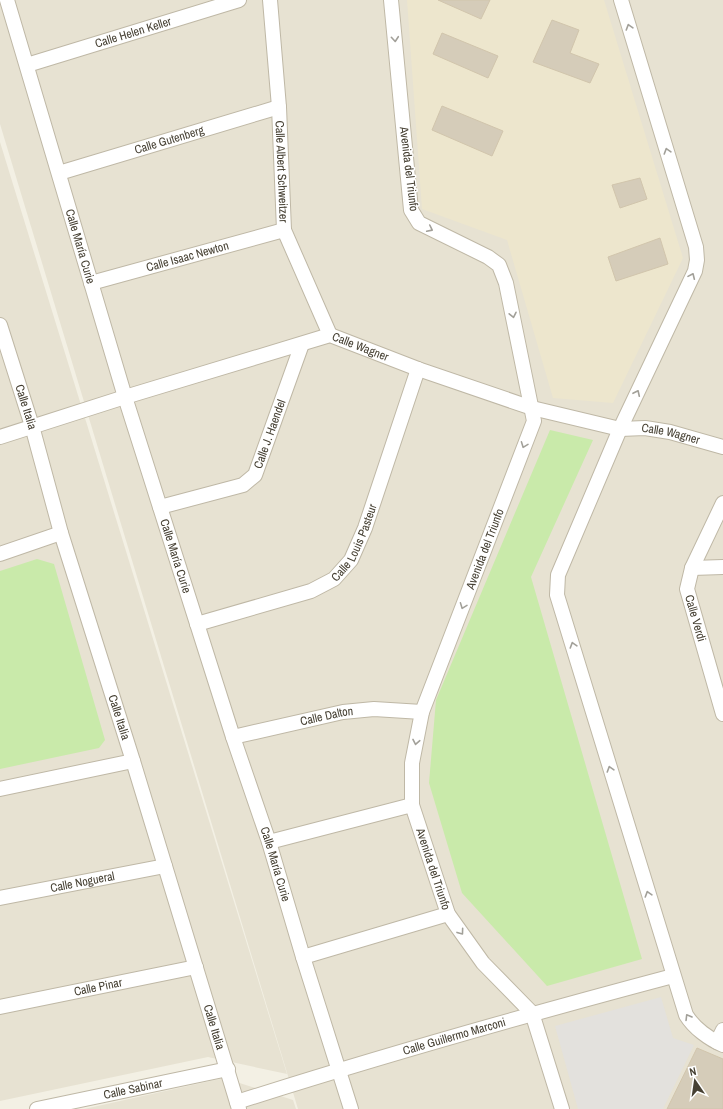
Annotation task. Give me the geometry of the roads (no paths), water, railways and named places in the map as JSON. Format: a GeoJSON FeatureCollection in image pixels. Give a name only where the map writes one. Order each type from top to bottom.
{"type":"FeatureCollection","features":[{"type":"Feature","properties":{"kind":"street","name":"Calle María Curie"},"geometry":{"type":"LineString","coordinates":[[7,0],[125,397],[233,737],[269,842],[303,957],[351,1109]]}},
{"type":"Feature","properties":{"kind":"street","name":"Calle Helen Keller"},"geometry":{"type":"LineString","coordinates":[[27,65],[239,0]]}},
{"type":"Feature","properties":{"kind":"street","name":"Calle Albert Schweitzer"},"geometry":{"type":"LineString","coordinates":[[270,0],[279,107],[284,230],[330,335]]}},
{"type":"Feature","properties":{"kind":"street","name":"Avenida del Triunfo"},"geometry":{"type":"LineString","coordinates":[[391,0],[411,210],[419,223],[488,257],[499,265],[506,283],[534,421],[422,712],[412,763],[412,804],[448,914],[483,963],[532,1013],[562,1109]]}},
{"type":"Feature","properties":{"kind":"street"},"geometry":{"type":"LineString","coordinates":[[621,0],[696,247],[697,260],[695,271],[620,429],[558,575],[557,595],[686,1015],[692,1024],[721,1039]]}},
{"type":"Feature","properties":{"kind":"street","name":"Calle Gutenberg"},"geometry":{"type":"LineString","coordinates":[[59,173],[279,107]]}},
{"type":"Feature","properties":{"kind":"street","name":"Calle Isaac Newton"},"geometry":{"type":"LineString","coordinates":[[91,283],[284,230]]}},
{"type":"Feature","properties":{"kind":"street","name":"Calle Italia"},"geometry":{"type":"LineString","coordinates":[[1,329],[32,426],[62,533],[238,1106]]}},
{"type":"Feature","properties":{"kind":"street","name":"Calle Wagner"},"geometry":{"type":"LineString","coordinates":[[0,437],[125,397],[330,335],[532,408],[620,429],[645,428],[670,432],[723,447]]}},
{"type":"Feature","properties":{"kind":"street","name":"Calle J. Haendel"},"geometry":{"type":"LineString","coordinates":[[160,507],[243,485],[255,475],[302,344]]}},
{"type":"Feature","properties":{"kind":"street","name":"Calle Louis Pasteur"},"geometry":{"type":"LineString","coordinates":[[197,624],[311,591],[334,579],[351,560],[365,528],[418,368]]}},
{"type":"Feature","properties":{"kind":"street","name":"Calle Verdi"},"geometry":{"type":"LineString","coordinates":[[723,503],[692,568],[687,589],[718,684],[723,714]]}},
{"type":"Feature","properties":{"kind":"street"},"geometry":{"type":"LineString","coordinates":[[0,554],[62,533]]}},
{"type":"Feature","properties":{"kind":"street"},"geometry":{"type":"LineString","coordinates":[[692,568],[723,567]]}},
{"type":"Feature","properties":{"kind":"street","name":"Calle Dalton"},"geometry":{"type":"LineString","coordinates":[[233,737],[343,712],[374,709],[422,712]]}},
{"type":"Feature","properties":{"kind":"street"},"geometry":{"type":"LineString","coordinates":[[0,790],[133,761]]}},
{"type":"Feature","properties":{"kind":"street"},"geometry":{"type":"LineString","coordinates":[[269,842],[412,804]]}},
{"type":"Feature","properties":{"kind":"street","name":"Calle Nogueral"},"geometry":{"type":"LineString","coordinates":[[0,898],[165,866]]}},
{"type":"Feature","properties":{"kind":"street"},"geometry":{"type":"LineString","coordinates":[[303,957],[448,914]]}},
{"type":"Feature","properties":{"kind":"street","name":"Calle Pinar"},"geometry":{"type":"LineString","coordinates":[[0,1007],[196,967]]}},
{"type":"Feature","properties":{"kind":"street","name":"Calle Guillermo Marconi"},"geometry":{"type":"LineString","coordinates":[[238,1106],[338,1070],[532,1013],[673,976]]}},
{"type":"Feature","properties":{"kind":"street","name":"Calle Sabinar"},"geometry":{"type":"LineString","coordinates":[[37,1109],[228,1070]]}}]}
